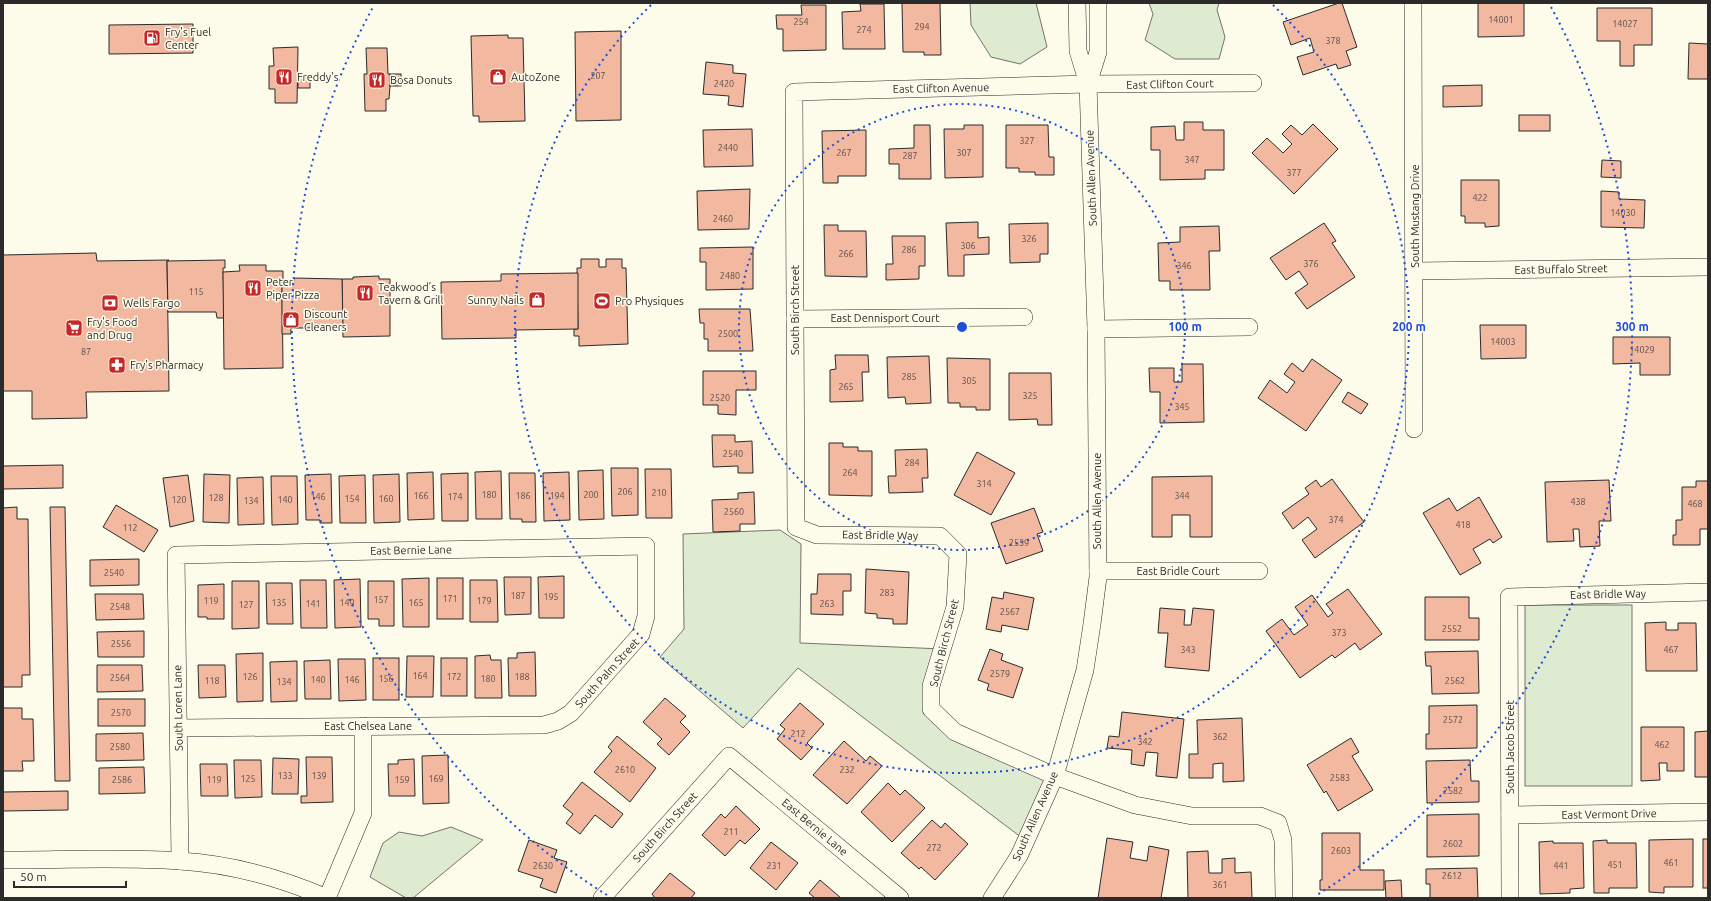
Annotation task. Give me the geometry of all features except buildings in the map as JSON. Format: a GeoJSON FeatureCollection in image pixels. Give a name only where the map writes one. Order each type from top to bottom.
{"type":"FeatureCollection","features":[{"type":"Feature","properties":{"kind":"street","name":"South Allen Avenue"},"geometry":{"type":"LineString","coordinates":[[992,898],[1019,856],[1055,776],[1085,670],[1098,571],[1096,329],[1088,84],[1078,51],[1077,3]]}},
{"type":"Feature","properties":{"kind":"street","name":"South Allen Avenue"},"geometry":{"type":"LineString","coordinates":[[1088,84],[1098,52],[1098,3]]}},
{"type":"Feature","properties":{"kind":"street","name":"South Mustang Drive"},"geometry":{"type":"LineString","coordinates":[[1413,3],[1415,272],[1414,429]]}},
{"type":"Feature","properties":{"kind":"street","name":"East Clifton Court"},"geometry":{"type":"LineString","coordinates":[[1088,84],[1252,83]]}},
{"type":"Feature","properties":{"kind":"street","name":"East Clifton Avenue"},"geometry":{"type":"LineString","coordinates":[[794,92],[1088,84]]}},
{"type":"Feature","properties":{"kind":"street","name":"South Birch Street"},"geometry":{"type":"LineString","coordinates":[[794,92],[796,527]]}},
{"type":"Feature","properties":{"kind":"street","name":"East Buffalo Street"},"geometry":{"type":"LineString","coordinates":[[1415,272],[1708,267]]}},
{"type":"Feature","properties":{"kind":"street","name":"East Dennisport Court"},"geometry":{"type":"LineString","coordinates":[[795,319],[1024,317]]}},
{"type":"Feature","properties":{"kind":"street"},"geometry":{"type":"LineString","coordinates":[[1096,329],[1249,328]]}},
{"type":"Feature","properties":{"kind":"street","name":"East Bridle Way"},"geometry":{"type":"LineString","coordinates":[[796,527],[817,535],[940,536],[958,554]]}},
{"type":"Feature","properties":{"kind":"street","name":"East Bernie Lane"},"geometry":{"type":"LineString","coordinates":[[176,555],[646,546]]}},
{"type":"Feature","properties":{"kind":"street","name":"South Palm Street"},"geometry":{"type":"LineString","coordinates":[[558,721],[571,713],[642,634],[646,616],[646,546]]}},
{"type":"Feature","properties":{"kind":"street","name":"South Birch Street"},"geometry":{"type":"LineString","coordinates":[[958,554],[955,608],[932,686],[932,709],[955,732],[1055,776]]}},
{"type":"Feature","properties":{"kind":"street","name":"South Loren Lane"},"geometry":{"type":"LineString","coordinates":[[176,555],[180,861]]}},
{"type":"Feature","properties":{"kind":"street","name":"East Bridle Court"},"geometry":{"type":"LineString","coordinates":[[1098,571],[1258,571]]}},
{"type":"Feature","properties":{"kind":"street","name":"East Bridle Way"},"geometry":{"type":"LineString","coordinates":[[1509,596],[1708,592]]}},
{"type":"Feature","properties":{"kind":"street","name":"South Jacob Street"},"geometry":{"type":"LineString","coordinates":[[1509,596],[1510,898]]}},
{"type":"Feature","properties":{"kind":"street","name":"East Chelsea Lane"},"geometry":{"type":"LineString","coordinates":[[178,728],[544,725],[558,721]]}},
{"type":"Feature","properties":{"kind":"street"},"geometry":{"type":"LineString","coordinates":[[3,860],[180,861],[227,867],[264,876],[327,898],[363,813],[363,726]]}},
{"type":"Feature","properties":{"kind":"street","name":"South Birch Street"},"geometry":{"type":"LineString","coordinates":[[602,898],[729,756]]}},
{"type":"Feature","properties":{"kind":"street","name":"East Bernie Lane"},"geometry":{"type":"LineString","coordinates":[[729,756],[900,898]]}},
{"type":"Feature","properties":{"kind":"street"},"geometry":{"type":"LineString","coordinates":[[1055,776],[1135,805],[1192,816],[1260,816],[1278,822],[1283,840],[1284,898]]}},
{"type":"Feature","properties":{"kind":"street","name":"East Vermont Drive"},"geometry":{"type":"LineString","coordinates":[[1510,815],[1708,812]]}},
{"type":"Feature","properties":{"kind":"green space"},"geometry":{"type":"Polygon","coordinates":[[[970,3],[1036,3],[1047,47],[1020,64],[991,57],[971,25],[970,3]]]}},
{"type":"Feature","properties":{"kind":"green space"},"geometry":{"type":"Polygon","coordinates":[[[1149,3],[1219,3],[1217,10],[1225,37],[1219,59],[1175,59],[1145,40],[1153,14],[1149,3]]]}},
{"type":"Feature","properties":{"kind":"green space"},"geometry":{"type":"Polygon","coordinates":[[[780,530],[801,544],[800,643],[943,649],[932,709],[955,732],[1055,776],[1026,841],[798,668],[743,728],[660,657],[684,629],[683,534],[780,530]]]}},
{"type":"Feature","properties":{"kind":"green space"},"geometry":{"type":"Polygon","coordinates":[[[1525,605],[1632,605],[1632,786],[1525,786],[1525,605]]]}},
{"type":"Feature","properties":{"kind":"green space"},"geometry":{"type":"Polygon","coordinates":[[[451,827],[483,840],[413,898],[406,898],[370,877],[383,843],[399,832],[422,836],[451,827]]]}},
{"type":"Feature","properties":{"kind":"place","name":"Fry's Fuel Center"},"geometry":{"type":"Point","coordinates":[152,38]}},
{"type":"Feature","properties":{"kind":"place","name":"Freddy's"},"geometry":{"type":"Point","coordinates":[284,77]}},
{"type":"Feature","properties":{"kind":"place","name":"AutoZone"},"geometry":{"type":"Point","coordinates":[498,77]}},
{"type":"Feature","properties":{"kind":"place","name":"Bosa Donuts"},"geometry":{"type":"Point","coordinates":[377,80]}},
{"type":"Feature","properties":{"kind":"place","name":"Peter Piper Pizza"},"geometry":{"type":"Point","coordinates":[253,288]}},
{"type":"Feature","properties":{"kind":"place","name":"Teakwood’s Tavern & Grill"},"geometry":{"type":"Point","coordinates":[365,293]}},
{"type":"Feature","properties":{"kind":"place","name":"Sunny Nails"},"geometry":{"type":"Point","coordinates":[537,300]}},
{"type":"Feature","properties":{"kind":"place","name":"Pro Physiques"},"geometry":{"type":"Point","coordinates":[602,301]}},
{"type":"Feature","properties":{"kind":"place","name":"Wells Fargo"},"geometry":{"type":"Point","coordinates":[110,303]}},
{"type":"Feature","properties":{"kind":"place","name":"Discount Cleaners"},"geometry":{"type":"Point","coordinates":[291,320]}},
{"type":"Feature","properties":{"kind":"place","name":"Fry's Food and Drug"},"geometry":{"type":"Point","coordinates":[74,328]}},
{"type":"Feature","properties":{"kind":"place","name":"Fry's Pharmacy"},"geometry":{"type":"Point","coordinates":[117,365]}}]}
